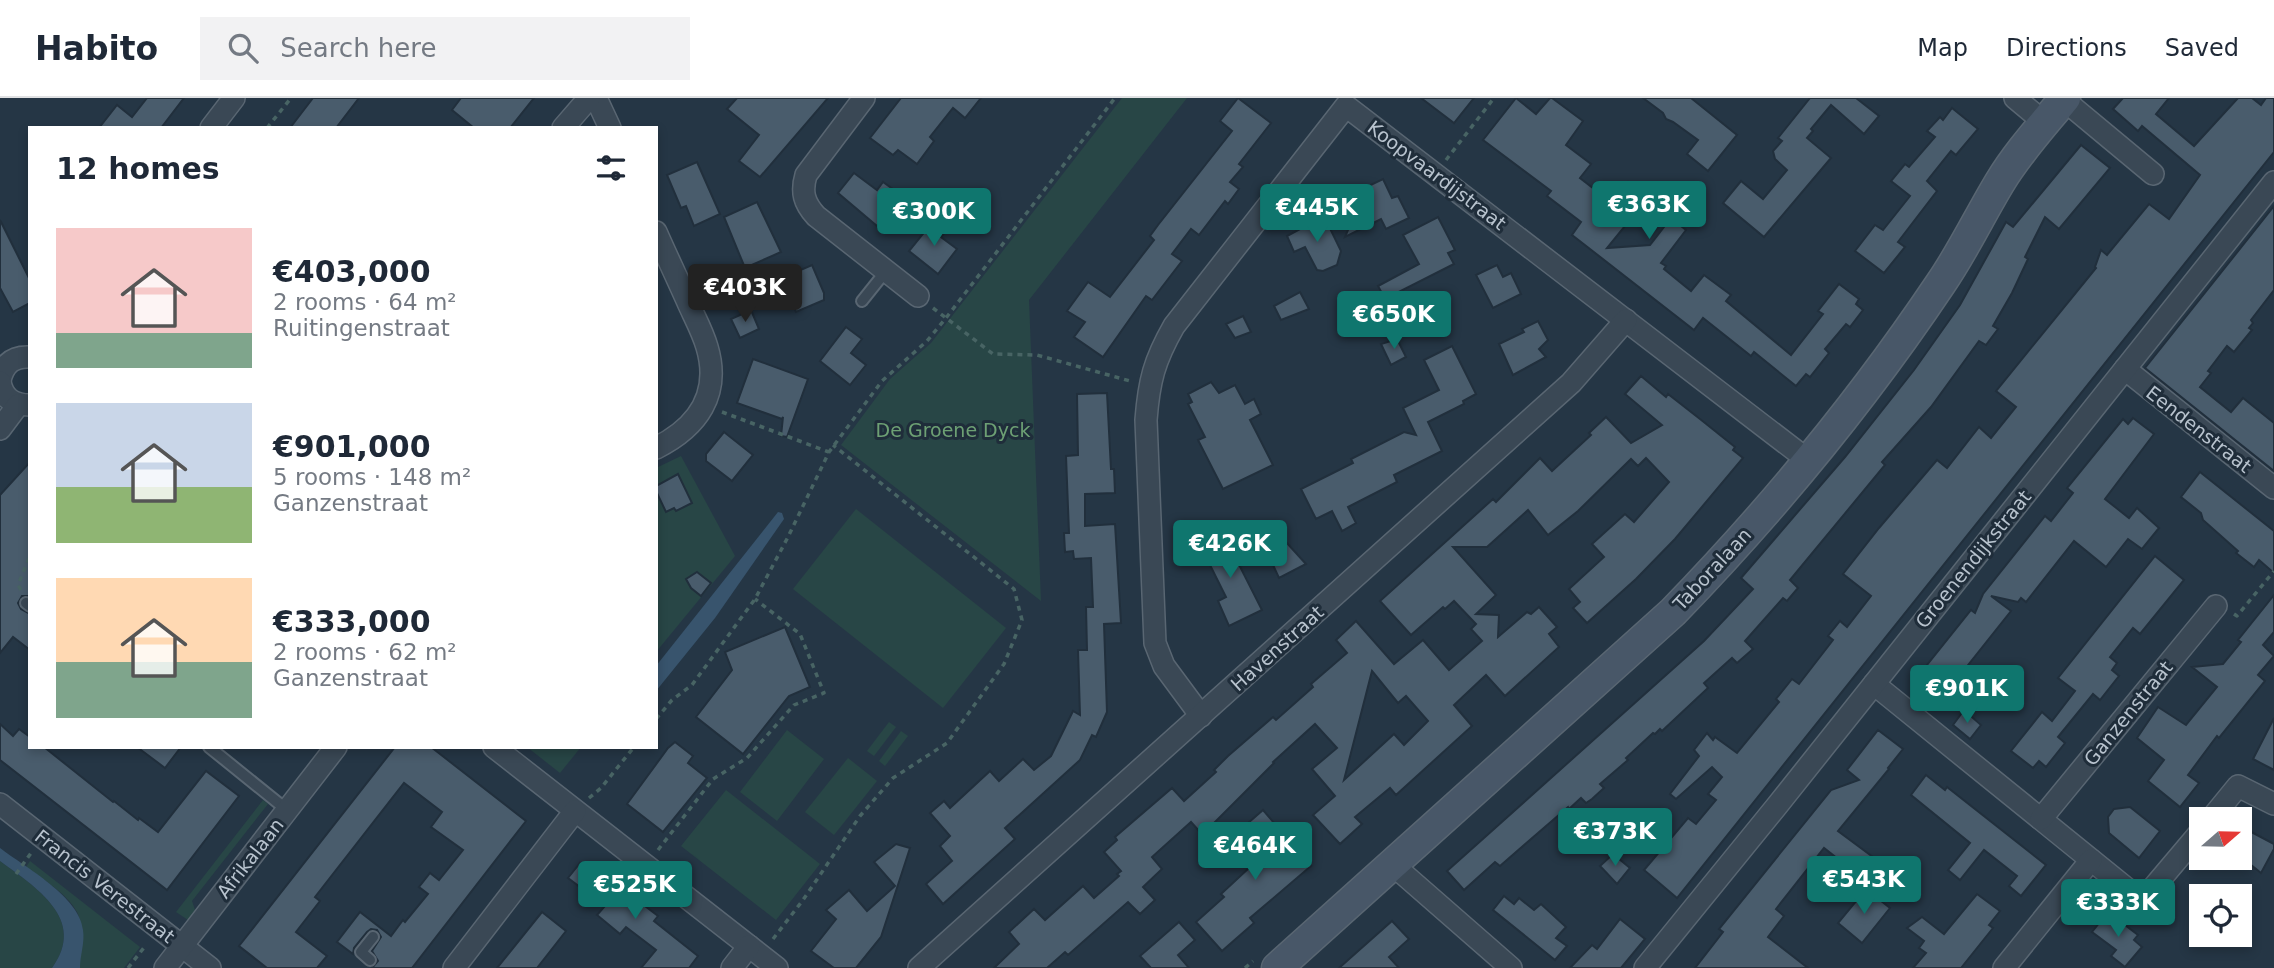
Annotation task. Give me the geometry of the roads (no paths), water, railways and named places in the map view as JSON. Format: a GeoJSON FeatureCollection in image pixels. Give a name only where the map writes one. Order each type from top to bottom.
{"type":"FeatureCollection","features":[{"type":"Feature","properties":{"kind":"street"},"geometry":{"type":"LineString","coordinates":[[213,126],[234,98]]}},
{"type":"Feature","properties":{"kind":"street"},"geometry":{"type":"LineString","coordinates":[[565,126],[589,98]]}},
{"type":"Feature","properties":{"kind":"street"},"geometry":{"type":"LineString","coordinates":[[596,98],[609,126]]}},
{"type":"Feature","properties":{"kind":"street"},"geometry":{"type":"LineString","coordinates":[[864,98],[806,175],[804,197],[808,208],[816,216],[918,296]]}},
{"type":"Feature","properties":{"kind":"street"},"geometry":{"type":"LineString","coordinates":[[2014,98],[2045,123]]}},
{"type":"Feature","properties":{"kind":"street"},"geometry":{"type":"LineString","coordinates":[[2064,99],[2153,174]]}},
{"type":"Feature","properties":{"kind":"street","name":"Taboralaan"},"geometry":{"type":"LineString","coordinates":[[1266,963],[1392,864],[1673,612],[1718,565],[1809,461],[1862,394],[1942,281],[2001,180],[2064,99]]}},
{"type":"Feature","properties":{"kind":"street","name":"Koopvaardijstraat"},"geometry":{"type":"LineString","coordinates":[[1201,716],[1164,666],[1155,643],[1146,420],[1149,387],[1158,355],[1174,326],[1346,106],[1809,461]]}},
{"type":"Feature","properties":{"kind":"street","name":"Groenendijkstraat"},"geometry":{"type":"LineString","coordinates":[[1645,968],[2274,182]]}},
{"type":"Feature","properties":{"kind":"street"},"geometry":{"type":"LineString","coordinates":[[658,236],[707,345],[712,366],[710,388],[704,405],[691,426],[658,447]]}},
{"type":"Feature","properties":{"kind":"street","name":"Havenstraat"},"geometry":{"type":"LineString","coordinates":[[919,968],[1572,383],[1626,320]]}},
{"type":"Feature","properties":{"kind":"street"},"geometry":{"type":"LineString","coordinates":[[0,429],[24,405],[8,400],[2,376],[20,357],[28,357]]}},
{"type":"Feature","properties":{"kind":"street","name":"Eendenstraat"},"geometry":{"type":"LineString","coordinates":[[2125,369],[2274,488]]}},
{"type":"Feature","properties":{"kind":"street","name":"Ganzenstraat"},"geometry":{"type":"LineString","coordinates":[[2041,819],[2216,606]]}},
{"type":"Feature","properties":{"kind":"street"},"geometry":{"type":"LineString","coordinates":[[1874,684],[2142,901],[2189,845]]}},
{"type":"Feature","properties":{"kind":"street","name":"Afrikalaan"},"geometry":{"type":"LineString","coordinates":[[165,968],[334,749]]}},
{"type":"Feature","properties":{"kind":"street"},"geometry":{"type":"LineString","coordinates":[[497,749],[582,805],[646,866],[762,956]]}},
{"type":"Feature","properties":{"kind":"street"},"geometry":{"type":"LineString","coordinates":[[2221,807],[2238,786],[2274,804]]}},
{"type":"Feature","properties":{"kind":"street","name":"Francis Verestraat"},"geometry":{"type":"LineString","coordinates":[[0,804],[210,968]]}},
{"type":"Feature","properties":{"kind":"street"},"geometry":{"type":"LineString","coordinates":[[454,968],[582,805]]}},
{"type":"Feature","properties":{"kind":"street"},"geometry":{"type":"LineString","coordinates":[[2004,968],[2091,860]]}},
{"type":"Feature","properties":{"kind":"street"},"geometry":{"type":"LineString","coordinates":[[1392,864],[1511,968]]}},
{"type":"Feature","properties":{"kind":"street"},"geometry":{"type":"LineString","coordinates":[[732,968],[762,956]]}},
{"type":"Feature","properties":{"kind":"lane"},"geometry":{"type":"LineString","coordinates":[[862,301],[886,271]]}},
{"type":"Feature","properties":{"kind":"lane"},"geometry":{"type":"LineString","coordinates":[[211,749],[287,810]]}},
{"type":"Feature","properties":{"kind":"lane"},"geometry":{"type":"LineString","coordinates":[[370,960],[361,951],[373,937]]}},
{"type":"Feature","properties":{"kind":"water"},"geometry":{"type":"Polygon","coordinates":[[[778,512],[782,513],[784,519],[715,618],[658,689],[658,663],[778,512]]]}},
{"type":"Feature","properties":{"kind":"water"},"geometry":{"type":"Polygon","coordinates":[[[0,848],[50,884],[80,918],[83,940],[80,968],[52,968],[62,950],[64,934],[61,919],[41,893],[0,861],[0,848]]]}},
{"type":"Feature","properties":{"kind":"park label","name":"De Groene Dyck"},"geometry":{"type":"Point","coordinates":[953,430]}}]}
